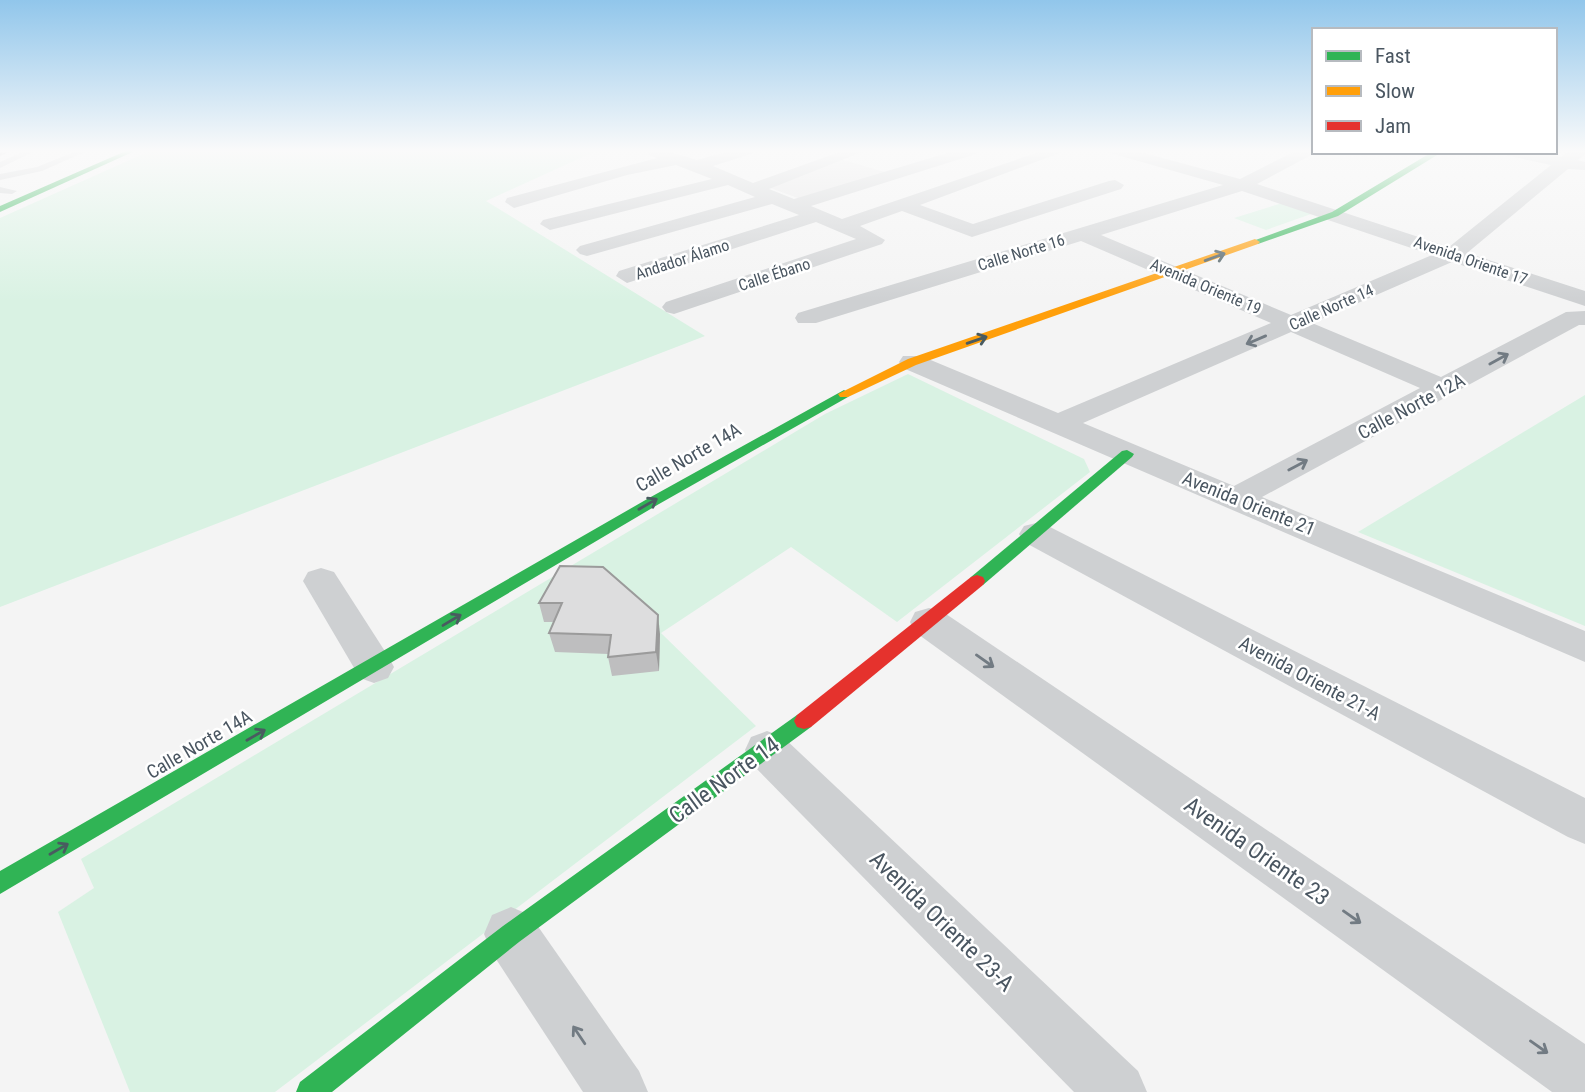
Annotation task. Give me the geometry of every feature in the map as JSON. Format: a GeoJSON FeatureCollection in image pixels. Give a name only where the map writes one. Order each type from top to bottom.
{"type":"FeatureCollection","features":[{"type":"Feature","properties":{"kind":"street"},"geometry":{"type":"LineString","coordinates":[[550,224],[643,201]]}},
{"type":"Feature","properties":{"kind":"street"},"geometry":{"type":"LineString","coordinates":[[587,250],[761,201]]}},
{"type":"Feature","properties":{"kind":"street"},"geometry":{"type":"LineString","coordinates":[[779,201],[842,226],[919,201]]}},
{"type":"Feature","properties":{"kind":"street"},"geometry":{"type":"LineString","coordinates":[[792,206],[808,201]]}},
{"type":"Feature","properties":{"kind":"street"},"geometry":{"type":"LineString","coordinates":[[905,206],[972,231],[1065,201]]}},
{"type":"Feature","properties":{"kind":"street","name":"Calle Norte 16"},"geometry":{"type":"LineString","coordinates":[[807,318],[1190,201]]}},
{"type":"Feature","properties":{"kind":"street","name":"Avenida Oriente 17"},"geometry":{"type":"LineString","coordinates":[[1293,201],[1585,299]]}},
{"type":"Feature","properties":{"kind":"street","name":"Calle Norte 14A"},"geometry":{"type":"LineString","coordinates":[[0,883],[775,431],[912,362],[1335,214],[1357,201]]}},
{"type":"Feature","properties":{"kind":"street","name":"Calle Norte 14"},"geometry":{"type":"LineString","coordinates":[[1057,424],[1453,254],[1523,201]]}},
{"type":"Feature","properties":{"kind":"street","name":"Andador Álamo"},"geometry":{"type":"LineString","coordinates":[[627,276],[816,216]]}},
{"type":"Feature","properties":{"kind":"street","name":"Calle Ébano"},"geometry":{"type":"LineString","coordinates":[[674,307],[874,240],[842,226]]}},
{"type":"Feature","properties":{"kind":"street","name":"Avenida Oriente 19"},"geometry":{"type":"LineString","coordinates":[[1082,234],[1444,389]]}},
{"type":"Feature","properties":{"kind":"street","name":"Calle Norte 12A"},"geometry":{"type":"LineString","coordinates":[[1238,497],[1575,317],[1585,318]]}},
{"type":"Feature","properties":{"kind":"street","name":"Avenida Oriente 21"},"geometry":{"type":"LineString","coordinates":[[912,362],[1128,454],[1238,497],[1585,647]]}},
{"type":"Feature","properties":{"kind":"street","name":"Calle Norte 14"},"geometry":{"type":"LineString","coordinates":[[310,1092],[511,934],[767,750],[929,622],[1128,454]]}},
{"type":"Feature","properties":{"kind":"street","name":"Avenida Oriente 21-A"},"geometry":{"type":"LineString","coordinates":[[1036,534],[1585,822]]}},
{"type":"Feature","properties":{"kind":"street"},"geometry":{"type":"LineString","coordinates":[[321,580],[374,667]]}},
{"type":"Feature","properties":{"kind":"street","name":"Avenida Oriente 23"},"geometry":{"type":"LineString","coordinates":[[929,622],[1585,1079]]}},
{"type":"Feature","properties":{"kind":"street","name":"Avenida Oriente 23-A"},"geometry":{"type":"LineString","coordinates":[[767,750],[1117,1092]]}},
{"type":"Feature","properties":{"kind":"street"},"geometry":{"type":"LineString","coordinates":[[511,934],[618,1092]]}},
{"type":"Feature","properties":{"kind":"green space"},"geometry":{"type":"Polygon","coordinates":[[[38,201],[486,201],[705,336],[0,607],[0,218],[38,201]]]}},
{"type":"Feature","properties":{"kind":"green space"},"geometry":{"type":"Polygon","coordinates":[[[1282,203],[1314,213],[1266,230],[1234,218],[1282,203]]]}},
{"type":"Feature","properties":{"kind":"green space"},"geometry":{"type":"Polygon","coordinates":[[[908,374],[1084,459],[1090,472],[897,622],[791,547],[661,633],[756,726],[275,1092],[130,1092],[58,912],[94,888],[81,859],[825,414],[908,374]]]}},
{"type":"Feature","properties":{"kind":"green space"},"geometry":{"type":"Polygon","coordinates":[[[1585,395],[1585,626],[1358,532],[1585,395]]]}},
{"type":"Feature","properties":{"kind":"building"},"geometry":{"type":"Polygon","coordinates":[[[560,566],[603,567],[658,615],[656,652],[608,657],[611,635],[549,633],[562,603],[539,603],[560,566]]]}},
{"type":"Feature","properties":{"kind":"traffic: fast"},"geometry":{"type":"LineString","coordinates":[[0,209],[18,201]]}},
{"type":"Feature","properties":{"kind":"traffic: fast"},"geometry":{"type":"LineString","coordinates":[[1255,242],[1335,214],[1357,201]]}},
{"type":"Feature","properties":{"kind":"traffic: fast"},"geometry":{"type":"LineString","coordinates":[[0,883],[654,501],[844,394]]}},
{"type":"Feature","properties":{"kind":"traffic: fast"},"geometry":{"type":"LineString","coordinates":[[977,581],[1127,454]]}},
{"type":"Feature","properties":{"kind":"traffic: fast"},"geometry":{"type":"LineString","coordinates":[[310,1092],[511,934],[804,721]]}},
{"type":"Feature","properties":{"kind":"traffic: slow"},"geometry":{"type":"LineString","coordinates":[[844,394],[912,362],[1255,242]]}},
{"type":"Feature","properties":{"kind":"traffic: jam"},"geometry":{"type":"LineString","coordinates":[[804,721],[977,581]]}}]}
